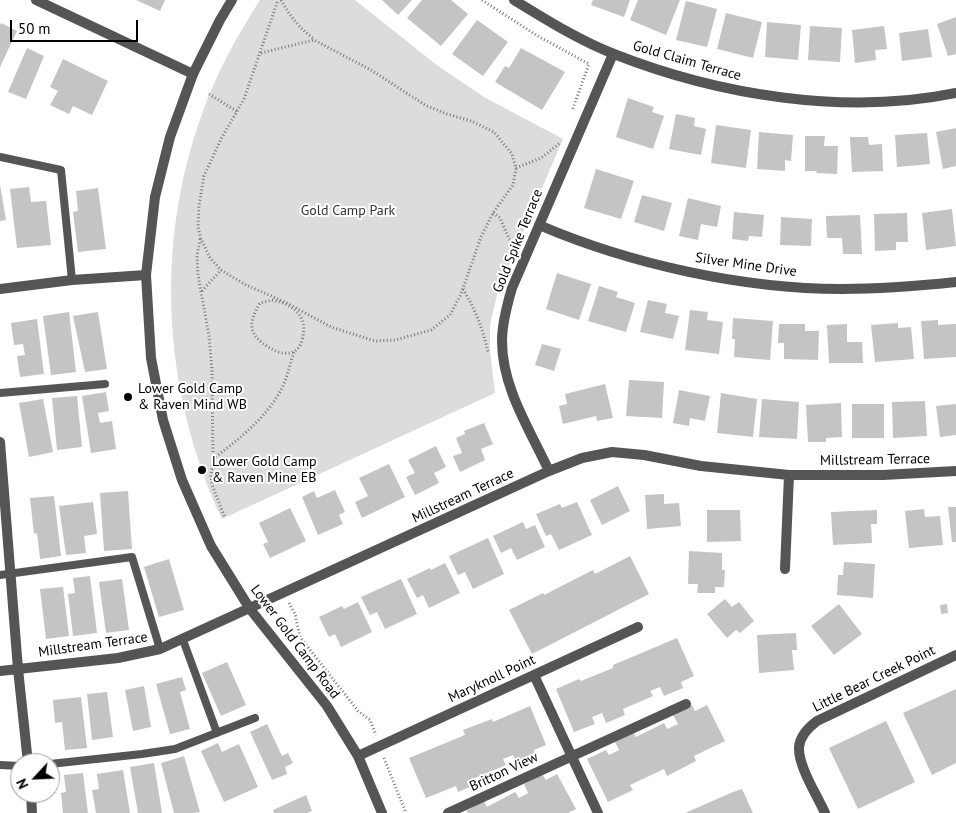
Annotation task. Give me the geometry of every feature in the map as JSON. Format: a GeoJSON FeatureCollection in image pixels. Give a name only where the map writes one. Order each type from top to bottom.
{"type":"FeatureCollection","features":[{"type":"Feature","properties":{"kind":"street"},"geometry":{"type":"LineString","coordinates":[[36,0],[193,74]]}},
{"type":"Feature","properties":{"kind":"street","name":"Lower Gold Camp Road"},"geometry":{"type":"LineString","coordinates":[[232,0],[193,74],[170,137],[155,197],[146,275],[151,358],[162,420],[182,480],[212,546],[250,609],[327,706],[358,756],[382,813]]}},
{"type":"Feature","properties":{"kind":"street","name":"Gold Claim Terrace"},"geometry":{"type":"LineString","coordinates":[[514,0],[557,26],[613,54],[696,80],[750,93],[805,99],[876,102],[956,93]]}},
{"type":"Feature","properties":{"kind":"street","name":"Gold Spike Terrace"},"geometry":{"type":"LineString","coordinates":[[549,471],[510,387],[502,341],[505,314],[512,288],[613,54]]}},
{"type":"Feature","properties":{"kind":"street","name":"Silver Mine Drive"},"geometry":{"type":"LineString","coordinates":[[539,225],[621,255],[704,274],[775,285],[841,289],[904,287],[956,282]]}},
{"type":"Feature","properties":{"kind":"street"},"geometry":{"type":"LineString","coordinates":[[0,289],[72,280],[146,275]]}},
{"type":"Feature","properties":{"kind":"street"},"geometry":{"type":"LineString","coordinates":[[0,442],[18,669],[27,753]]}},
{"type":"Feature","properties":{"kind":"street","name":"Millstream Terrace"},"geometry":{"type":"LineString","coordinates":[[0,671],[118,658],[160,649],[549,471],[582,458],[612,452],[644,455],[701,466],[790,475],[883,476],[956,471]]}},
{"type":"Feature","properties":{"kind":"street"},"geometry":{"type":"LineString","coordinates":[[785,569],[790,475]]}},
{"type":"Feature","properties":{"kind":"street","name":"Maryknoll Point"},"geometry":{"type":"LineString","coordinates":[[358,756],[638,628]]}},
{"type":"Feature","properties":{"kind":"street","name":"Little Bear Creek Point"},"geometry":{"type":"LineString","coordinates":[[825,813],[801,761],[799,745],[806,730],[817,721],[956,655]]}},
{"type":"Feature","properties":{"kind":"street"},"geometry":{"type":"LineString","coordinates":[[534,675],[598,813]]}},
{"type":"Feature","properties":{"kind":"street","name":"Britton View"},"geometry":{"type":"LineString","coordinates":[[448,813],[686,704]]}},
{"type":"Feature","properties":{"kind":"lane"},"geometry":{"type":"LineString","coordinates":[[0,157],[61,170],[72,280]]}},
{"type":"Feature","properties":{"kind":"lane"},"geometry":{"type":"LineString","coordinates":[[0,393],[105,384]]}},
{"type":"Feature","properties":{"kind":"lane"},"geometry":{"type":"LineString","coordinates":[[0,575],[132,557],[160,649]]}},
{"type":"Feature","properties":{"kind":"lane"},"geometry":{"type":"LineString","coordinates":[[183,640],[217,733]]}},
{"type":"Feature","properties":{"kind":"lane"},"geometry":{"type":"LineString","coordinates":[[60,763],[150,753],[175,748],[255,718]]}},
{"type":"Feature","properties":{"kind":"path"},"geometry":{"type":"LineString","coordinates":[[280,0],[290,17],[301,30],[314,40],[364,66],[425,105],[471,121],[494,132],[512,154],[516,168],[513,185],[493,214],[481,237],[461,294],[450,315],[431,330],[394,340],[375,340],[331,327],[285,302],[246,285],[221,270],[210,258],[200,239],[198,227],[204,176],[221,139],[238,112],[280,0]]}},
{"type":"Feature","properties":{"kind":"path"},"geometry":{"type":"LineString","coordinates":[[482,0],[536,36],[589,64],[570,116]]}},
{"type":"Feature","properties":{"kind":"path"},"geometry":{"type":"LineString","coordinates":[[261,53],[314,40]]}},
{"type":"Feature","properties":{"kind":"path"},"geometry":{"type":"LineString","coordinates":[[209,94],[238,112]]}},
{"type":"Feature","properties":{"kind":"path"},"geometry":{"type":"LineString","coordinates":[[516,168],[541,158],[552,151],[563,139]]}},
{"type":"Feature","properties":{"kind":"path"},"geometry":{"type":"LineString","coordinates":[[493,214],[500,218],[509,239],[517,246]]}},
{"type":"Feature","properties":{"kind":"path"},"geometry":{"type":"LineString","coordinates":[[200,239],[197,256],[198,275],[212,370],[211,476],[212,485],[225,518]]}},
{"type":"Feature","properties":{"kind":"path"},"geometry":{"type":"LineString","coordinates":[[202,292],[221,270]]}},
{"type":"Feature","properties":{"kind":"path"},"geometry":{"type":"LineString","coordinates":[[212,459],[242,437],[269,407],[284,384],[294,351],[301,344],[305,327],[302,319],[285,302],[272,300],[260,304],[253,314],[252,326],[254,336],[275,351],[285,353],[294,351]]}},
{"type":"Feature","properties":{"kind":"path"},"geometry":{"type":"LineString","coordinates":[[283,594],[295,614],[300,637],[358,711],[370,720],[406,813]]}},
{"type":"Feature","properties":{"kind":"green space","name":"Gold Camp Park"},"geometry":{"type":"Polygon","coordinates":[[[260,0],[355,0],[438,66],[484,97],[563,139],[498,291],[490,325],[490,351],[495,393],[222,519],[202,471],[187,421],[177,370],[172,319],[172,267],[177,215],[187,164],[202,114],[228,56],[260,0]]]}},
{"type":"Feature","properties":{"kind":"building"},"geometry":{"type":"Polygon","coordinates":[[[136,0],[165,0],[160,11],[136,0]]]}},
{"type":"Feature","properties":{"kind":"building"},"geometry":{"type":"Polygon","coordinates":[[[382,0],[412,0],[398,15],[382,0]]]}},
{"type":"Feature","properties":{"kind":"building"},"geometry":{"type":"Polygon","coordinates":[[[422,0],[451,0],[468,14],[441,46],[407,18],[422,0]]]}},
{"type":"Feature","properties":{"kind":"building"},"geometry":{"type":"Polygon","coordinates":[[[593,0],[630,0],[624,17],[591,5],[593,0]]]}},
{"type":"Feature","properties":{"kind":"building"},"geometry":{"type":"Polygon","coordinates":[[[638,0],[680,0],[666,35],[630,20],[638,0]]]}},
{"type":"Feature","properties":{"kind":"building"},"geometry":{"type":"Polygon","coordinates":[[[686,1],[717,9],[707,47],[676,40],[686,1]]]}},
{"type":"Feature","properties":{"kind":"building"},"geometry":{"type":"Polygon","coordinates":[[[726,13],[762,22],[753,58],[717,49],[726,13]]]}},
{"type":"Feature","properties":{"kind":"building"},"geometry":{"type":"Polygon","coordinates":[[[956,17],[956,54],[948,56],[937,24],[956,17]]]}},
{"type":"Feature","properties":{"kind":"building"},"geometry":{"type":"Polygon","coordinates":[[[477,20],[508,42],[483,76],[452,54],[477,20]]]}},
{"type":"Feature","properties":{"kind":"building"},"geometry":{"type":"Polygon","coordinates":[[[767,22],[801,25],[798,60],[765,57],[767,22]]]}},
{"type":"Feature","properties":{"kind":"building"},"geometry":{"type":"Polygon","coordinates":[[[1,23],[17,31],[0,67],[0,25],[1,23]]]}},
{"type":"Feature","properties":{"kind":"building"},"geometry":{"type":"Polygon","coordinates":[[[810,26],[842,28],[840,62],[808,60],[810,26]]]}},
{"type":"Feature","properties":{"kind":"building"},"geometry":{"type":"Polygon","coordinates":[[[884,26],[887,49],[875,50],[876,60],[855,63],[852,30],[884,26]]]}},
{"type":"Feature","properties":{"kind":"building"},"geometry":{"type":"Polygon","coordinates":[[[928,29],[932,57],[902,61],[899,33],[928,29]]]}},
{"type":"Feature","properties":{"kind":"building"},"geometry":{"type":"Polygon","coordinates":[[[27,48],[44,56],[26,99],[8,92],[27,48]]]}},
{"type":"Feature","properties":{"kind":"building"},"geometry":{"type":"Polygon","coordinates":[[[521,48],[565,72],[542,110],[495,82],[505,66],[509,68],[521,48]]]}},
{"type":"Feature","properties":{"kind":"building"},"geometry":{"type":"Polygon","coordinates":[[[63,59],[108,81],[92,115],[73,106],[69,114],[50,105],[58,91],[50,87],[63,59]]]}},
{"type":"Feature","properties":{"kind":"building"},"geometry":{"type":"Polygon","coordinates":[[[628,98],[654,107],[652,112],[664,116],[653,149],[616,137],[628,98]]]}},
{"type":"Feature","properties":{"kind":"building"},"geometry":{"type":"Polygon","coordinates":[[[676,114],[695,118],[694,126],[706,129],[701,155],[669,149],[676,114]]]}},
{"type":"Feature","properties":{"kind":"building"},"geometry":{"type":"Polygon","coordinates":[[[716,125],[751,130],[746,168],[711,163],[716,125]]]}},
{"type":"Feature","properties":{"kind":"building"},"geometry":{"type":"Polygon","coordinates":[[[956,128],[956,166],[943,169],[936,132],[956,128]]]}},
{"type":"Feature","properties":{"kind":"building"},"geometry":{"type":"Polygon","coordinates":[[[759,132],[793,135],[791,161],[785,160],[785,171],[757,169],[759,132]]]}},
{"type":"Feature","properties":{"kind":"building"},"geometry":{"type":"Polygon","coordinates":[[[927,133],[930,164],[897,167],[895,135],[927,133]]]}},
{"type":"Feature","properties":{"kind":"building"},"geometry":{"type":"Polygon","coordinates":[[[805,136],[825,136],[824,146],[838,146],[837,174],[805,171],[805,136]]]}},
{"type":"Feature","properties":{"kind":"building"},"geometry":{"type":"Polygon","coordinates":[[[850,137],[868,137],[869,145],[882,144],[883,171],[852,172],[850,137]]]}},
{"type":"Feature","properties":{"kind":"building"},"geometry":{"type":"Polygon","coordinates":[[[596,169],[634,181],[621,219],[584,208],[596,169]]]}},
{"type":"Feature","properties":{"kind":"building"},"geometry":{"type":"Polygon","coordinates":[[[0,185],[6,220],[0,221],[0,185]]]}},
{"type":"Feature","properties":{"kind":"building"},"geometry":{"type":"Polygon","coordinates":[[[29,187],[31,202],[46,201],[51,245],[17,248],[10,189],[29,187]]]}},
{"type":"Feature","properties":{"kind":"building"},"geometry":{"type":"Polygon","coordinates":[[[98,188],[106,249],[78,252],[73,212],[78,211],[76,191],[98,188]]]}},
{"type":"Feature","properties":{"kind":"building"},"geometry":{"type":"Polygon","coordinates":[[[642,195],[672,203],[664,231],[634,222],[642,195]]]}},
{"type":"Feature","properties":{"kind":"building"},"geometry":{"type":"Polygon","coordinates":[[[688,198],[721,206],[717,227],[701,224],[698,240],[679,236],[688,198]]]}},
{"type":"Feature","properties":{"kind":"building"},"geometry":{"type":"Polygon","coordinates":[[[952,209],[956,246],[926,250],[922,213],[952,209]]]}},
{"type":"Feature","properties":{"kind":"building"},"geometry":{"type":"Polygon","coordinates":[[[734,212],[764,215],[762,237],[749,236],[748,241],[732,239],[734,212]]]}},
{"type":"Feature","properties":{"kind":"building"},"geometry":{"type":"Polygon","coordinates":[[[907,213],[908,242],[896,242],[896,250],[875,251],[874,214],[907,213]]]}},
{"type":"Feature","properties":{"kind":"building"},"geometry":{"type":"Polygon","coordinates":[[[860,215],[862,254],[843,254],[842,238],[827,238],[826,216],[860,215]]]}},
{"type":"Feature","properties":{"kind":"building"},"geometry":{"type":"Polygon","coordinates":[[[781,217],[812,219],[811,246],[780,245],[781,217]]]}},
{"type":"Feature","properties":{"kind":"building"},"geometry":{"type":"Polygon","coordinates":[[[557,273],[591,284],[579,320],[546,309],[557,273]]]}},
{"type":"Feature","properties":{"kind":"building"},"geometry":{"type":"Polygon","coordinates":[[[599,286],[618,292],[616,297],[635,303],[626,332],[588,321],[599,286]]]}},
{"type":"Feature","properties":{"kind":"building"},"geometry":{"type":"Polygon","coordinates":[[[648,300],[667,304],[665,313],[679,316],[673,339],[640,332],[648,300]]]}},
{"type":"Feature","properties":{"kind":"building"},"geometry":{"type":"Polygon","coordinates":[[[690,310],[708,312],[707,320],[723,322],[719,354],[685,350],[690,310]]]}},
{"type":"Feature","properties":{"kind":"building"},"geometry":{"type":"Polygon","coordinates":[[[69,312],[76,372],[51,375],[43,316],[69,312]]]}},
{"type":"Feature","properties":{"kind":"building"},"geometry":{"type":"Polygon","coordinates":[[[98,312],[107,369],[85,372],[73,316],[98,312]]]}},
{"type":"Feature","properties":{"kind":"building"},"geometry":{"type":"Polygon","coordinates":[[[733,318],[773,321],[770,360],[734,357],[735,339],[732,339],[733,318]]]}},
{"type":"Feature","properties":{"kind":"building"},"geometry":{"type":"Polygon","coordinates":[[[37,319],[44,374],[20,377],[17,356],[25,355],[23,344],[14,345],[11,323],[37,319]]]}},
{"type":"Feature","properties":{"kind":"building"},"geometry":{"type":"Polygon","coordinates":[[[938,320],[938,325],[956,324],[956,357],[924,359],[921,321],[938,320]]]}},
{"type":"Feature","properties":{"kind":"building"},"geometry":{"type":"Polygon","coordinates":[[[898,323],[898,328],[911,327],[914,359],[875,362],[871,325],[898,323]]]}},
{"type":"Feature","properties":{"kind":"building"},"geometry":{"type":"Polygon","coordinates":[[[779,324],[805,324],[805,331],[819,331],[818,360],[784,359],[784,343],[778,343],[779,324]]]}},
{"type":"Feature","properties":{"kind":"building"},"geometry":{"type":"Polygon","coordinates":[[[847,324],[847,342],[862,342],[863,363],[829,363],[827,325],[847,324]]]}},
{"type":"Feature","properties":{"kind":"building"},"geometry":{"type":"Polygon","coordinates":[[[542,344],[561,349],[554,371],[535,365],[542,344]]]}},
{"type":"Feature","properties":{"kind":"building"},"geometry":{"type":"Polygon","coordinates":[[[629,380],[664,382],[662,418],[626,416],[629,380]]]}},
{"type":"Feature","properties":{"kind":"building"},"geometry":{"type":"Polygon","coordinates":[[[605,384],[613,418],[597,421],[596,416],[563,424],[559,406],[567,404],[565,394],[605,384]]]}},
{"type":"Feature","properties":{"kind":"building"},"geometry":{"type":"Polygon","coordinates":[[[679,390],[710,396],[705,421],[690,418],[689,426],[673,423],[679,390]]]}},
{"type":"Feature","properties":{"kind":"building"},"geometry":{"type":"Polygon","coordinates":[[[106,392],[109,411],[98,413],[100,423],[112,421],[116,449],[91,453],[82,396],[106,392]]]}},
{"type":"Feature","properties":{"kind":"building"},"geometry":{"type":"Polygon","coordinates":[[[721,393],[757,399],[753,437],[717,433],[721,393]]]}},
{"type":"Feature","properties":{"kind":"building"},"geometry":{"type":"Polygon","coordinates":[[[77,396],[82,447],[57,450],[52,398],[77,396]]]}},
{"type":"Feature","properties":{"kind":"building"},"geometry":{"type":"Polygon","coordinates":[[[43,399],[53,452],[29,457],[19,403],[43,399]]]}},
{"type":"Feature","properties":{"kind":"building"},"geometry":{"type":"Polygon","coordinates":[[[762,399],[799,402],[797,439],[759,437],[762,399]]]}},
{"type":"Feature","properties":{"kind":"building"},"geometry":{"type":"Polygon","coordinates":[[[925,401],[927,436],[893,438],[892,402],[925,401]]]}},
{"type":"Feature","properties":{"kind":"building"},"geometry":{"type":"Polygon","coordinates":[[[841,403],[842,437],[826,438],[826,442],[808,442],[806,405],[841,403]]]}},
{"type":"Feature","properties":{"kind":"building"},"geometry":{"type":"Polygon","coordinates":[[[852,404],[884,404],[884,438],[852,438],[852,404]]]}},
{"type":"Feature","properties":{"kind":"building"},"geometry":{"type":"Polygon","coordinates":[[[956,404],[956,435],[940,437],[936,406],[956,404]]]}},
{"type":"Feature","properties":{"kind":"building"},"geometry":{"type":"Polygon","coordinates":[[[484,423],[493,444],[481,449],[485,460],[460,472],[453,456],[462,453],[456,438],[465,434],[464,431],[484,423]]]}},
{"type":"Feature","properties":{"kind":"building"},"geometry":{"type":"Polygon","coordinates":[[[436,446],[446,467],[434,473],[439,483],[415,495],[406,477],[415,473],[408,460],[436,446]]]}},
{"type":"Feature","properties":{"kind":"building"},"geometry":{"type":"Polygon","coordinates":[[[389,464],[405,497],[362,518],[355,502],[368,496],[359,478],[389,464]]]}},
{"type":"Feature","properties":{"kind":"building"},"geometry":{"type":"Polygon","coordinates":[[[618,486],[630,511],[602,525],[590,500],[618,486]]]}},
{"type":"Feature","properties":{"kind":"building"},"geometry":{"type":"Polygon","coordinates":[[[335,490],[345,512],[339,515],[343,524],[318,535],[302,497],[314,491],[317,498],[335,490]]]}},
{"type":"Feature","properties":{"kind":"building"},"geometry":{"type":"Polygon","coordinates":[[[128,491],[132,549],[104,551],[100,493],[128,491]]]}},
{"type":"Feature","properties":{"kind":"building"},"geometry":{"type":"Polygon","coordinates":[[[664,494],[664,504],[679,503],[681,526],[647,529],[645,495],[664,494]]]}},
{"type":"Feature","properties":{"kind":"building"},"geometry":{"type":"Polygon","coordinates":[[[54,496],[61,556],[40,559],[37,533],[34,534],[30,498],[54,496]]]}},
{"type":"Feature","properties":{"kind":"building"},"geometry":{"type":"Polygon","coordinates":[[[93,502],[97,534],[84,536],[86,553],[66,555],[59,506],[93,502]]]}},
{"type":"Feature","properties":{"kind":"building"},"geometry":{"type":"Polygon","coordinates":[[[577,502],[592,535],[559,550],[551,534],[546,536],[536,514],[560,504],[562,508],[577,502]]]}},
{"type":"Feature","properties":{"kind":"building"},"geometry":{"type":"Polygon","coordinates":[[[948,507],[956,507],[956,542],[952,542],[948,507]]]}},
{"type":"Feature","properties":{"kind":"building"},"geometry":{"type":"Polygon","coordinates":[[[290,508],[306,541],[270,558],[263,544],[268,542],[259,523],[290,508]]]}},
{"type":"Feature","properties":{"kind":"building"},"geometry":{"type":"Polygon","coordinates":[[[924,509],[925,517],[940,516],[943,545],[909,548],[905,511],[924,509]]]}},
{"type":"Feature","properties":{"kind":"building"},"geometry":{"type":"Polygon","coordinates":[[[707,510],[740,510],[741,541],[707,542],[707,510]]]}},
{"type":"Feature","properties":{"kind":"building"},"geometry":{"type":"Polygon","coordinates":[[[877,510],[877,524],[871,524],[872,543],[833,545],[831,512],[877,510]]]}},
{"type":"Feature","properties":{"kind":"building"},"geometry":{"type":"Polygon","coordinates":[[[523,522],[526,529],[535,525],[545,547],[517,560],[511,548],[501,553],[493,536],[523,522]]]}},
{"type":"Feature","properties":{"kind":"building"},"geometry":{"type":"Polygon","coordinates":[[[488,538],[504,574],[473,589],[465,572],[458,575],[449,556],[488,538]]]}},
{"type":"Feature","properties":{"kind":"building"},"geometry":{"type":"Polygon","coordinates":[[[689,551],[722,553],[722,570],[725,570],[724,587],[715,587],[715,593],[697,593],[698,584],[688,584],[689,551]]]}},
{"type":"Feature","properties":{"kind":"building"},"geometry":{"type":"Polygon","coordinates":[[[630,556],[649,594],[532,654],[509,610],[543,593],[544,595],[593,570],[595,574],[630,556]]]}},
{"type":"Feature","properties":{"kind":"building"},"geometry":{"type":"Polygon","coordinates":[[[169,559],[184,610],[159,617],[144,567],[169,559]]]}},
{"type":"Feature","properties":{"kind":"building"},"geometry":{"type":"Polygon","coordinates":[[[844,562],[875,564],[873,598],[837,595],[838,575],[843,575],[844,562]]]}},
{"type":"Feature","properties":{"kind":"building"},"geometry":{"type":"Polygon","coordinates":[[[445,563],[460,593],[429,608],[423,595],[417,598],[407,579],[445,563]]]}},
{"type":"Feature","properties":{"kind":"building"},"geometry":{"type":"Polygon","coordinates":[[[90,576],[97,633],[73,636],[68,594],[75,593],[73,578],[90,576]]]}},
{"type":"Feature","properties":{"kind":"building"},"geometry":{"type":"Polygon","coordinates":[[[122,579],[129,630],[106,633],[99,582],[122,579]]]}},
{"type":"Feature","properties":{"kind":"building"},"geometry":{"type":"Polygon","coordinates":[[[401,579],[417,614],[385,629],[377,612],[370,615],[361,597],[401,579]]]}},
{"type":"Feature","properties":{"kind":"building"},"geometry":{"type":"Polygon","coordinates":[[[63,587],[69,636],[46,639],[40,589],[63,587]]]}},
{"type":"Feature","properties":{"kind":"building"},"geometry":{"type":"Polygon","coordinates":[[[725,599],[732,607],[739,602],[754,621],[740,633],[736,630],[727,638],[707,614],[725,599]]]}},
{"type":"Feature","properties":{"kind":"building"},"geometry":{"type":"Polygon","coordinates":[[[358,602],[372,632],[341,647],[335,634],[329,637],[319,617],[342,606],[344,609],[358,602]]]}},
{"type":"Feature","properties":{"kind":"building"},"geometry":{"type":"Polygon","coordinates":[[[839,604],[862,634],[834,655],[811,626],[839,604]]]}},
{"type":"Feature","properties":{"kind":"building"},"geometry":{"type":"Polygon","coordinates":[[[947,604],[948,613],[941,614],[940,605],[947,604]]]}},
{"type":"Feature","properties":{"kind":"building"},"geometry":{"type":"Polygon","coordinates":[[[796,633],[797,650],[792,650],[794,670],[759,673],[757,635],[796,633]]]}},
{"type":"Feature","properties":{"kind":"building"},"geometry":{"type":"Polygon","coordinates":[[[677,638],[694,676],[681,682],[683,688],[664,696],[660,687],[650,691],[653,696],[623,709],[625,715],[606,723],[602,713],[592,717],[595,724],[574,732],[556,689],[613,668],[613,665],[677,638]]]}},
{"type":"Feature","properties":{"kind":"building"},"geometry":{"type":"Polygon","coordinates":[[[227,662],[246,705],[221,716],[202,673],[227,662]]]}},
{"type":"Feature","properties":{"kind":"building"},"geometry":{"type":"Polygon","coordinates":[[[182,677],[186,690],[180,692],[190,729],[170,734],[156,684],[182,677]]]}},
{"type":"Feature","properties":{"kind":"building"},"geometry":{"type":"Polygon","coordinates":[[[144,686],[151,727],[133,731],[125,690],[144,686]]]}},
{"type":"Feature","properties":{"kind":"building"},"geometry":{"type":"Polygon","coordinates":[[[956,689],[956,763],[932,775],[903,713],[956,689]]]}},
{"type":"Feature","properties":{"kind":"building"},"geometry":{"type":"Polygon","coordinates":[[[107,692],[113,737],[92,740],[87,694],[107,692]]]}},
{"type":"Feature","properties":{"kind":"building"},"geometry":{"type":"Polygon","coordinates":[[[81,697],[87,748],[65,750],[62,722],[55,723],[53,700],[81,697]]]}},
{"type":"Feature","properties":{"kind":"building"},"geometry":{"type":"Polygon","coordinates":[[[692,705],[695,711],[707,705],[725,741],[694,756],[696,761],[667,776],[664,769],[630,785],[633,790],[608,802],[587,759],[606,750],[609,755],[619,750],[615,742],[633,732],[636,737],[664,723],[667,729],[678,724],[673,715],[692,705]]]}},
{"type":"Feature","properties":{"kind":"building"},"geometry":{"type":"Polygon","coordinates":[[[530,706],[546,745],[534,750],[536,756],[517,764],[513,755],[503,759],[506,765],[475,778],[477,784],[458,792],[456,786],[426,798],[409,758],[465,735],[463,730],[492,719],[493,722],[530,706]]]}},
{"type":"Feature","properties":{"kind":"building"},"geometry":{"type":"Polygon","coordinates":[[[886,721],[915,782],[858,809],[829,748],[886,721]]]}},
{"type":"Feature","properties":{"kind":"building"},"geometry":{"type":"Polygon","coordinates":[[[267,724],[282,756],[288,753],[293,763],[285,767],[287,774],[272,780],[250,732],[267,724]]]}},
{"type":"Feature","properties":{"kind":"building"},"geometry":{"type":"Polygon","coordinates":[[[218,743],[222,752],[239,744],[258,787],[224,802],[201,751],[218,743]]]}},
{"type":"Feature","properties":{"kind":"building"},"geometry":{"type":"Polygon","coordinates":[[[184,756],[200,812],[174,813],[161,763],[184,756]]]}},
{"type":"Feature","properties":{"kind":"building"},"geometry":{"type":"Polygon","coordinates":[[[154,763],[162,813],[138,813],[130,767],[154,763]]]}},
{"type":"Feature","properties":{"kind":"building"},"geometry":{"type":"Polygon","coordinates":[[[123,770],[130,813],[96,813],[92,790],[99,789],[97,774],[123,770]]]}},
{"type":"Feature","properties":{"kind":"building"},"geometry":{"type":"Polygon","coordinates":[[[83,773],[88,813],[63,813],[61,793],[66,792],[64,775],[83,773]]]}},
{"type":"Feature","properties":{"kind":"building"},"geometry":{"type":"Polygon","coordinates":[[[542,774],[546,780],[557,774],[576,809],[568,813],[468,813],[466,811],[484,801],[487,807],[515,792],[519,798],[528,793],[524,784],[542,774]]]}},
{"type":"Feature","properties":{"kind":"building"},"geometry":{"type":"Polygon","coordinates":[[[742,789],[753,813],[685,813],[733,792],[742,789]]]}},
{"type":"Feature","properties":{"kind":"building"},"geometry":{"type":"Polygon","coordinates":[[[306,795],[312,811],[307,813],[274,813],[273,810],[306,795]]]}},
{"type":"Feature","properties":{"kind":"place","name":"Lower Gold Camp & Raven Mind WB"},"geometry":{"type":"Point","coordinates":[128,397]}},
{"type":"Feature","properties":{"kind":"place","name":"Lower Gold Camp & Raven Mine EB"},"geometry":{"type":"Point","coordinates":[202,470]}}]}
